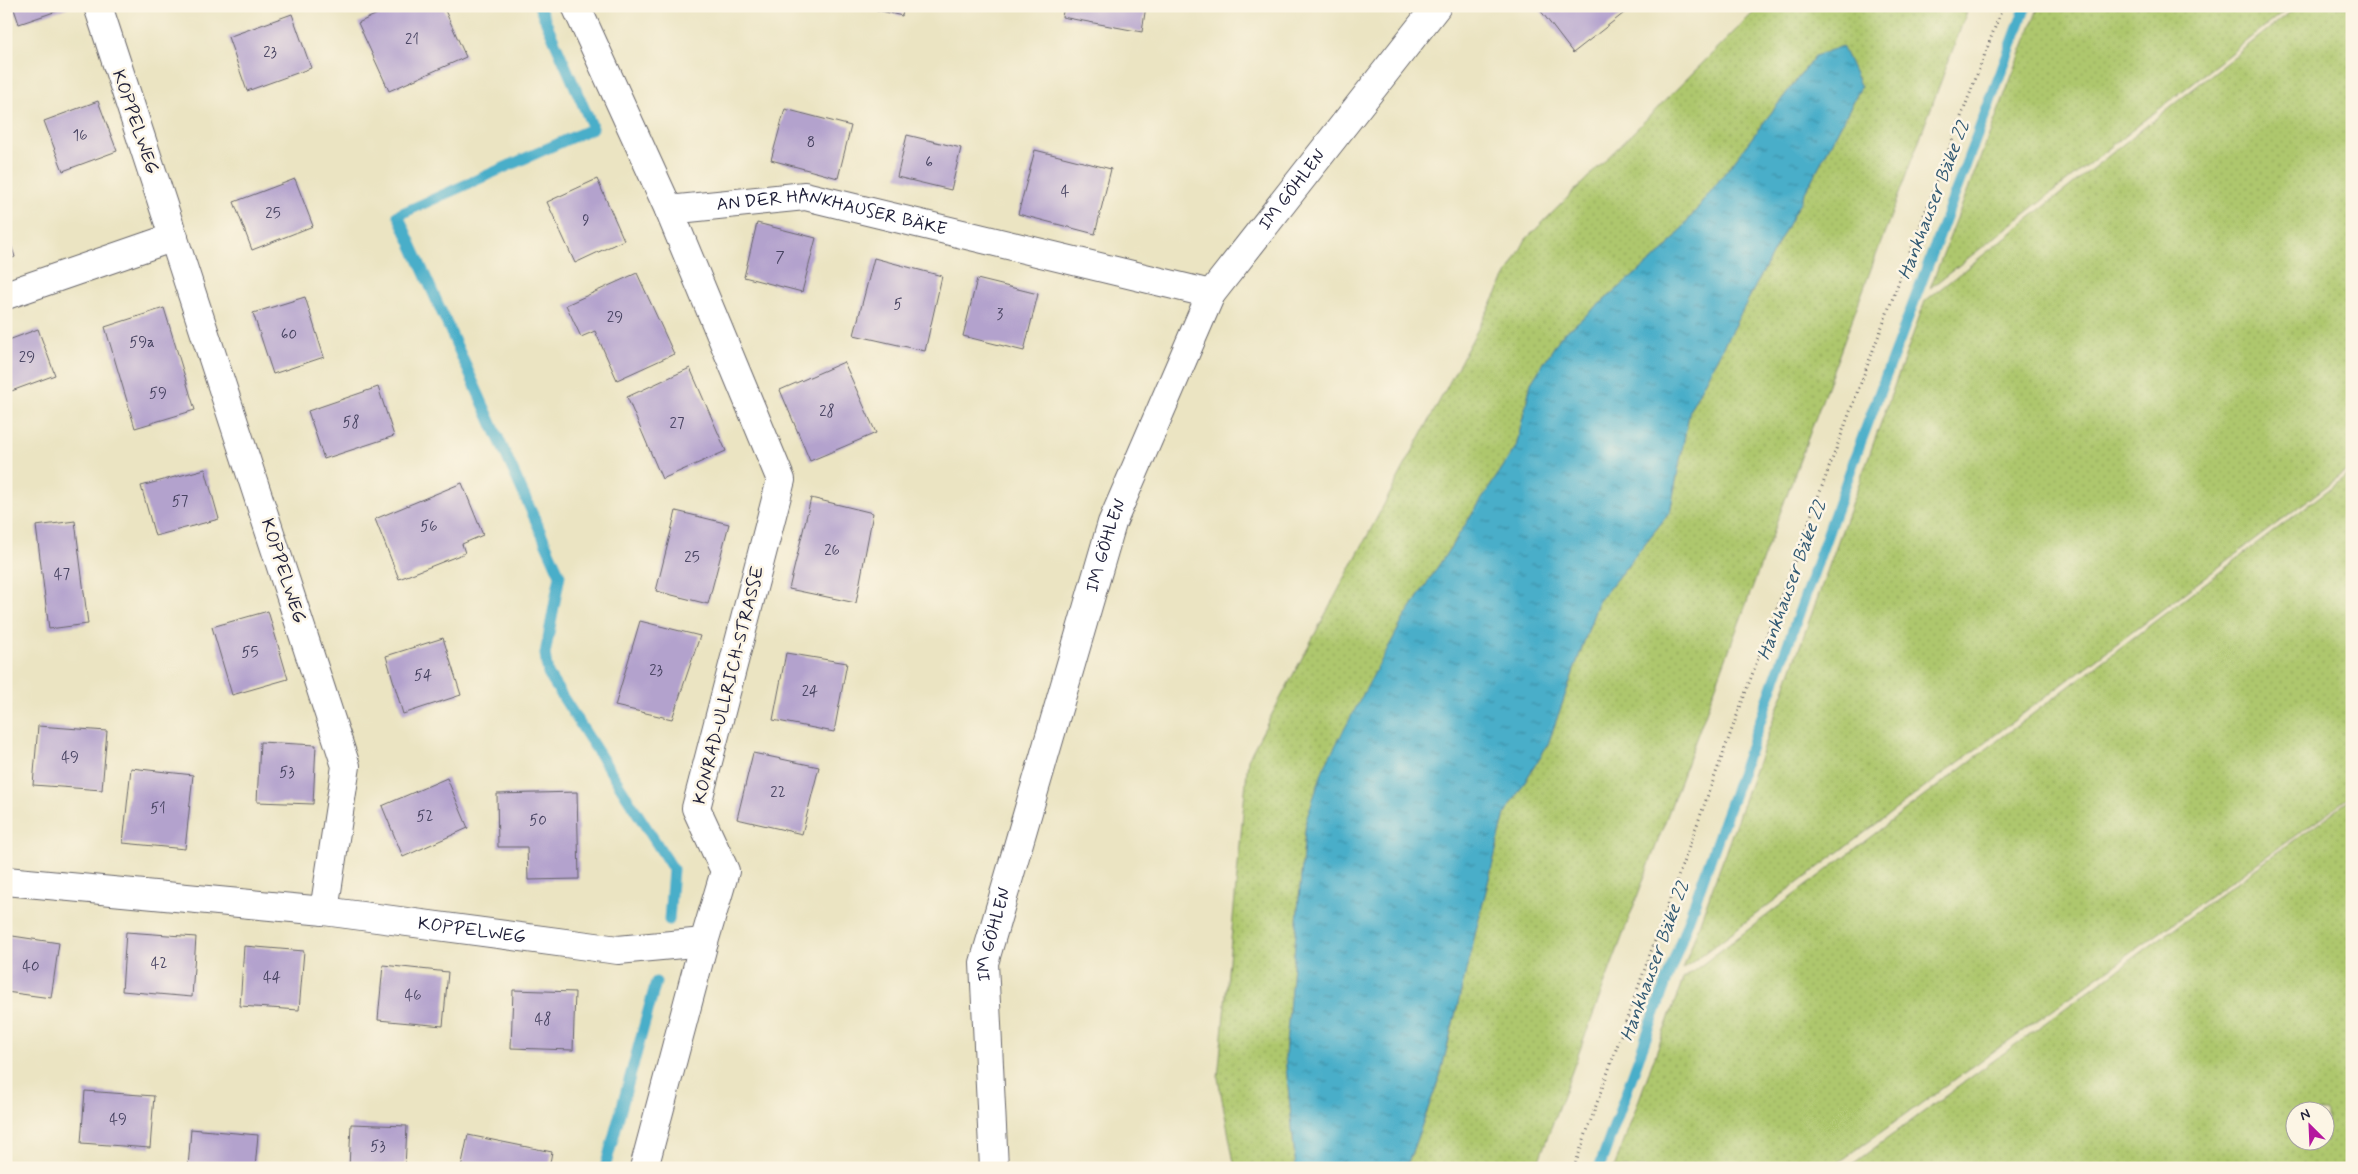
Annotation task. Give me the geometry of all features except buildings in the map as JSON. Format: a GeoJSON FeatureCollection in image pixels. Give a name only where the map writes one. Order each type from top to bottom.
{"type":"FeatureCollection","features":[{"type":"Feature","properties":{"kind":"street","name":"KOPPELWEG"},"geometry":{"type":"LineString","coordinates":[[98,6],[346,766],[324,911]]}},
{"type":"Feature","properties":{"kind":"street"},"geometry":{"type":"LineString","coordinates":[[576,6],[669,210]]}},
{"type":"Feature","properties":{"kind":"street","name":"IM GÖHLEN"},"geometry":{"type":"LineString","coordinates":[[994,1168],[984,963],[1112,523],[1211,294],[1437,6]]}},
{"type":"Feature","properties":{"kind":"street","name":"AN DER HANKHAUSER BÄKE"},"geometry":{"type":"LineString","coordinates":[[669,210],[805,196],[1211,294]]}},
{"type":"Feature","properties":{"kind":"street","name":"KONRAD-ULLRICH-STRASSE"},"geometry":{"type":"LineString","coordinates":[[644,1168],[724,871],[696,808],[781,480],[669,210]]}},
{"type":"Feature","properties":{"kind":"street"},"geometry":{"type":"LineString","coordinates":[[6,295],[174,237]]}},
{"type":"Feature","properties":{"kind":"street","name":"KOPPELWEG"},"geometry":{"type":"LineString","coordinates":[[6,881],[324,911],[618,950],[704,942]]}},
{"type":"Feature","properties":{"kind":"path"},"geometry":{"type":"LineString","coordinates":[[1574,1168],[1632,1003],[1833,454],[2003,6]]}},
{"type":"Feature","properties":{"kind":"green space"},"geometry":{"type":"Polygon","coordinates":[[[1760,6],[1969,6],[1536,1168],[1406,1168],[1440,1076],[1505,814],[1548,744],[1598,602],[1670,512],[1690,409],[1861,87],[1815,56],[1667,248],[1561,336],[1531,383],[1516,447],[1403,620],[1306,820],[1285,1056],[1296,1168],[1235,1168],[1218,1078],[1248,759],[1526,239],[1760,6]]]}},
{"type":"Feature","properties":{"kind":"green space"},"geometry":{"type":"Polygon","coordinates":[[[2039,6],[2291,6],[1930,288],[2039,6]]]}},
{"type":"Feature","properties":{"kind":"green space"},"geometry":{"type":"Polygon","coordinates":[[[2298,6],[2352,6],[2352,467],[1683,969],[1925,301],[2298,6]]]}},
{"type":"Feature","properties":{"kind":"green space"},"geometry":{"type":"Polygon","coordinates":[[[2352,472],[2352,795],[1831,1168],[1614,1168],[1683,979],[2352,472]]]}},
{"type":"Feature","properties":{"kind":"green space"},"geometry":{"type":"Polygon","coordinates":[[[2352,798],[2352,1168],[1847,1168],[2352,798]]]}},
{"type":"Feature","properties":{"kind":"water"},"geometry":{"type":"Polygon","coordinates":[[[1842,46],[1861,87],[1690,409],[1670,512],[1598,602],[1548,744],[1505,814],[1440,1076],[1406,1168],[1296,1168],[1285,1056],[1306,820],[1324,767],[1403,620],[1516,447],[1531,383],[1561,336],[1667,248],[1815,56],[1842,46]]]}},
{"type":"Feature","properties":{"kind":"waterway"},"geometry":{"type":"LineString","coordinates":[[539,6],[593,128],[398,215],[560,575],[545,654],[548,674],[673,869],[669,920]]}},
{"type":"Feature","properties":{"kind":"waterway","name":"Hankhauser Bäke 22"},"geometry":{"type":"LineString","coordinates":[[1599,1168],[1860,444],[2026,6]]}},
{"type":"Feature","properties":{"kind":"waterway"},"geometry":{"type":"LineString","coordinates":[[605,1168],[656,982]]}}]}
